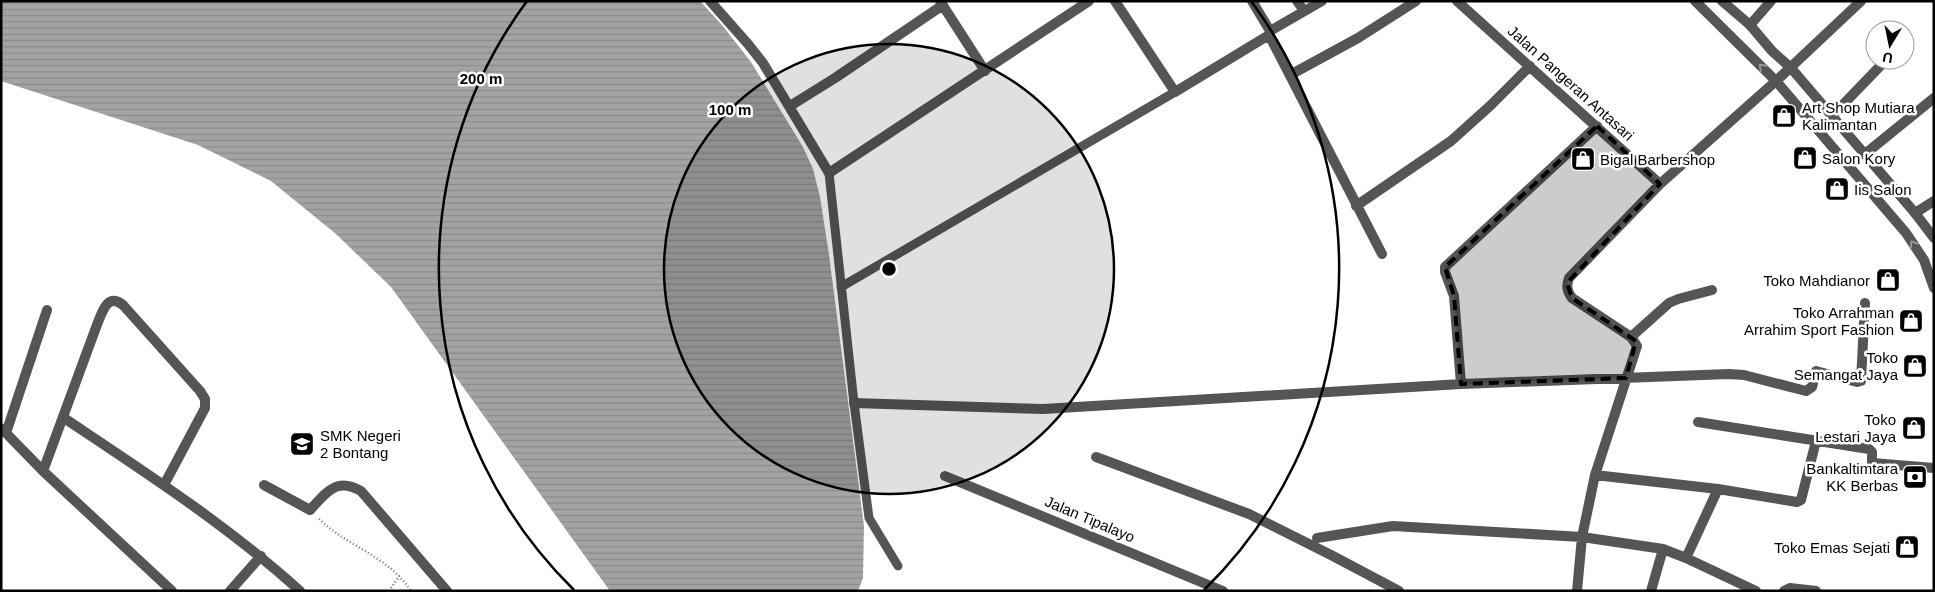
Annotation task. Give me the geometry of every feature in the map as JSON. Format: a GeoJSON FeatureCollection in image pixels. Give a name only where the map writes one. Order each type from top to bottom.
{"type":"FeatureCollection","features":[{"type":"Feature","properties":{"kind":"street"},"geometry":{"type":"LineString","coordinates":[[710,1],[763,63],[829,173],[1089,1]]}},
{"type":"Feature","properties":{"kind":"street"},"geometry":{"type":"LineString","coordinates":[[1115,1],[1175,92],[1322,1]]}},
{"type":"Feature","properties":{"kind":"street"},"geometry":{"type":"LineString","coordinates":[[1252,1],[1382,254]]}},
{"type":"Feature","properties":{"kind":"street"},"geometry":{"type":"LineString","coordinates":[[1297,1],[1304,11]]}},
{"type":"Feature","properties":{"kind":"street"},"geometry":{"type":"LineString","coordinates":[[1290,75],[1358,38],[1416,1]]}},
{"type":"Feature","properties":{"kind":"street","name":"Jalan Pangeran Antasari"},"geometry":{"type":"LineString","coordinates":[[1457,1],[1660,184]]}},
{"type":"Feature","properties":{"kind":"street"},"geometry":{"type":"LineString","coordinates":[[1696,1],[1776,81],[1906,232],[1924,260],[1934,288]]}},
{"type":"Feature","properties":{"kind":"street"},"geometry":{"type":"LineString","coordinates":[[1722,1],[1750,25],[1772,51],[1791,68],[1915,212],[1934,238]]}},
{"type":"Feature","properties":{"kind":"street"},"geometry":{"type":"LineString","coordinates":[[1750,25],[1772,1]]}},
{"type":"Feature","properties":{"kind":"street"},"geometry":{"type":"LineString","coordinates":[[1576,591],[1582,537],[1595,475],[1637,346],[1631,337],[1572,298],[1568,293],[1567,283],[1569,278],[1660,184],[1791,68],[1861,1]]}},
{"type":"Feature","properties":{"kind":"street"},"geometry":{"type":"LineString","coordinates":[[790,106],[835,78],[942,3],[985,71]]}},
{"type":"Feature","properties":{"kind":"street"},"geometry":{"type":"LineString","coordinates":[[1356,206],[1451,141],[1530,66]]}},
{"type":"Feature","properties":{"kind":"street"},"geometry":{"type":"LineString","coordinates":[[1832,116],[1876,70]]}},
{"type":"Feature","properties":{"kind":"street"},"geometry":{"type":"LineString","coordinates":[[1865,154],[1934,98]]}},
{"type":"Feature","properties":{"kind":"street"},"geometry":{"type":"LineString","coordinates":[[1461,384],[1454,296],[1445,267],[1597,126]]}},
{"type":"Feature","properties":{"kind":"street"},"geometry":{"type":"LineString","coordinates":[[1915,212],[1934,201]]}},
{"type":"Feature","properties":{"kind":"street"},"geometry":{"type":"LineString","coordinates":[[1631,337],[1669,303],[1712,290]]}},
{"type":"Feature","properties":{"kind":"street"},"geometry":{"type":"LineString","coordinates":[[43,471],[106,303],[118,301],[205,399],[205,408],[164,485]]}},
{"type":"Feature","properties":{"kind":"street"},"geometry":{"type":"LineString","coordinates":[[854,403],[1043,409],[1461,384],[1736,374],[1806,391],[1812,387],[1814,372],[1817,371],[1859,382],[1862,379],[1865,303]]}},
{"type":"Feature","properties":{"kind":"street"},"geometry":{"type":"LineString","coordinates":[[47,310],[4,431],[43,471],[172,591]]}},
{"type":"Feature","properties":{"kind":"street"},"geometry":{"type":"LineString","coordinates":[[64,418],[164,485],[261,556],[300,591]]}},
{"type":"Feature","properties":{"kind":"street"},"geometry":{"type":"LineString","coordinates":[[1698,422],[1869,449],[1872,452],[1872,463],[1934,468]]}},
{"type":"Feature","properties":{"kind":"street"},"geometry":{"type":"LineString","coordinates":[[1595,475],[1718,489],[1799,502],[1802,498],[1816,441]]}},
{"type":"Feature","properties":{"kind":"street"},"geometry":{"type":"LineString","coordinates":[[1096,457],[1249,514],[1399,591]]}},
{"type":"Feature","properties":{"kind":"street","name":"Jalan Tipalayo"},"geometry":{"type":"LineString","coordinates":[[945,476],[1223,591]]}},
{"type":"Feature","properties":{"kind":"street"},"geometry":{"type":"LineString","coordinates":[[264,485],[310,510],[328,491],[336,486],[343,484],[351,485],[361,490],[447,591]]}},
{"type":"Feature","properties":{"kind":"street"},"geometry":{"type":"LineString","coordinates":[[1686,558],[1718,489]]}},
{"type":"Feature","properties":{"kind":"street"},"geometry":{"type":"LineString","coordinates":[[1317,538],[1393,526],[1582,537],[1663,550],[1686,558],[1756,591]]}},
{"type":"Feature","properties":{"kind":"street"},"geometry":{"type":"LineString","coordinates":[[1651,591],[1663,550]]}},
{"type":"Feature","properties":{"kind":"street"},"geometry":{"type":"LineString","coordinates":[[230,591],[261,556]]}},
{"type":"Feature","properties":{"kind":"street"},"geometry":{"type":"LineString","coordinates":[[1784,591],[1792,588],[1816,591]]}},
{"type":"Feature","properties":{"kind":"lane"},"geometry":{"type":"LineString","coordinates":[[841,287],[1175,92]]}},
{"type":"Feature","properties":{"kind":"lane"},"geometry":{"type":"LineString","coordinates":[[829,173],[854,403],[869,518],[898,566]]}},
{"type":"Feature","properties":{"kind":"path"},"geometry":{"type":"LineString","coordinates":[[310,510],[335,531],[390,566],[400,575],[411,591]]}},
{"type":"Feature","properties":{"kind":"path"},"geometry":{"type":"LineString","coordinates":[[389,591],[400,575]]}},
{"type":"Feature","properties":{"kind":"highlighted area"},"geometry":{"type":"Polygon","coordinates":[[[1597,126],[1660,184],[1567,283],[1572,298],[1636,341],[1626,378],[1461,384],[1454,296],[1445,267],[1597,126]]]}},
{"type":"Feature","properties":{"kind":"shaded area"},"geometry":{"type":"Polygon","coordinates":[[[1,1],[700,1],[751,62],[803,147],[813,169],[820,197],[829,255],[864,526],[863,578],[858,591],[610,591],[391,287],[336,234],[271,181],[198,145],[1,81],[1,1]]]}},
{"type":"Feature","properties":{"kind":"place","name":"Art Shop Mutiara Kalimantan"},"geometry":{"type":"Point","coordinates":[1784,116]}},
{"type":"Feature","properties":{"kind":"place","name":"Salon Kory"},"geometry":{"type":"Point","coordinates":[1805,158]}},
{"type":"Feature","properties":{"kind":"place","name":"Bigal Barbershop"},"geometry":{"type":"Point","coordinates":[1583,159]}},
{"type":"Feature","properties":{"kind":"place","name":"Iis Salon"},"geometry":{"type":"Point","coordinates":[1837,189]}},
{"type":"Feature","properties":{"kind":"place","name":"Toko Mahdianor"},"geometry":{"type":"Point","coordinates":[1888,280]}},
{"type":"Feature","properties":{"kind":"place","name":"Toko Arrahman Arrahim Sport Fashion"},"geometry":{"type":"Point","coordinates":[1911,321]}},
{"type":"Feature","properties":{"kind":"place","name":"Toko Semangat Jaya"},"geometry":{"type":"Point","coordinates":[1915,366]}},
{"type":"Feature","properties":{"kind":"place","name":"Toko Lestari Jaya"},"geometry":{"type":"Point","coordinates":[1914,428]}},
{"type":"Feature","properties":{"kind":"place","name":"SMK Negeri 2 Bontang"},"geometry":{"type":"Point","coordinates":[302,444]}},
{"type":"Feature","properties":{"kind":"place","name":"Bankaltimtara KK Berbas"},"geometry":{"type":"Point","coordinates":[1915,477]}},
{"type":"Feature","properties":{"kind":"place","name":"Toko Emas Sejati"},"geometry":{"type":"Point","coordinates":[1907,547]}}]}
